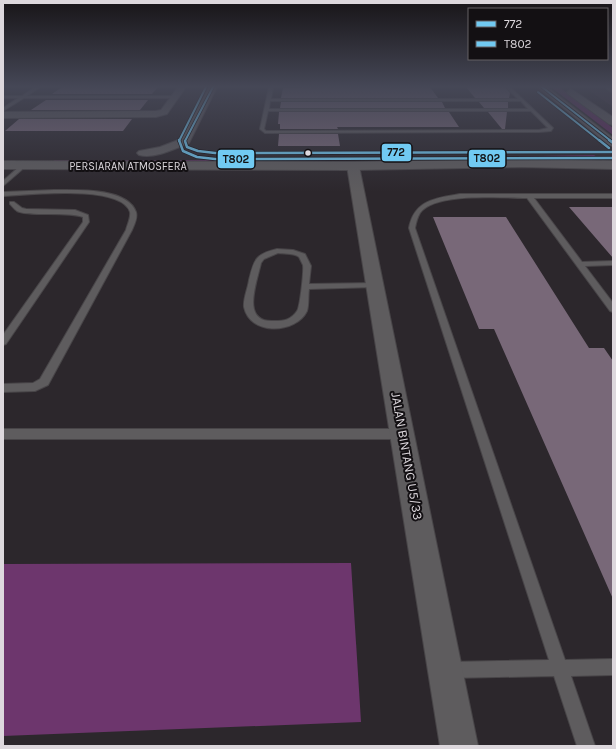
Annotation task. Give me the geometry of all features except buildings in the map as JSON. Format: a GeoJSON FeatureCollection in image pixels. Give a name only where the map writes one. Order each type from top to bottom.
{"type":"FeatureCollection","features":[{"type":"Feature","properties":{"kind":"street"},"geometry":{"type":"LineString","coordinates":[[143,153],[162,150],[185,141],[195,122]]}},
{"type":"Feature","properties":{"kind":"street"},"geometry":{"type":"LineString","coordinates":[[586,122],[613,143]]}},
{"type":"Feature","properties":{"kind":"street"},"geometry":{"type":"LineString","coordinates":[[185,141],[187,147],[198,151],[216,153]]}},
{"type":"Feature","properties":{"kind":"street"},"geometry":{"type":"LineString","coordinates":[[353,166],[365,160],[378,157],[478,152]]}},
{"type":"Feature","properties":{"kind":"street","name":"PERSIARAN ATMOSFERA"},"geometry":{"type":"LineString","coordinates":[[130,153],[613,152]]}},
{"type":"Feature","properties":{"kind":"street"},"geometry":{"type":"LineString","coordinates":[[18,159],[40,153]]}},
{"type":"Feature","properties":{"kind":"street","name":"PERSIARAN ATMOSFERA"},"geometry":{"type":"LineString","coordinates":[[3,165],[18,159],[353,166],[521,163],[613,165]]}},
{"type":"Feature","properties":{"kind":"street"},"geometry":{"type":"LineString","coordinates":[[521,163],[613,162]]}},
{"type":"Feature","properties":{"kind":"street","name":"JALAN BINTANG U5/33"},"geometry":{"type":"LineString","coordinates":[[353,166],[459,746]]}},
{"type":"Feature","properties":{"kind":"lane"},"geometry":{"type":"LineString","coordinates":[[263,122],[262,129],[265,132],[549,130],[551,128],[545,122]]}},
{"type":"Feature","properties":{"kind":"lane"},"geometry":{"type":"LineString","coordinates":[[3,184],[18,159]]}},
{"type":"Feature","properties":{"kind":"lane"},"geometry":{"type":"LineString","coordinates":[[3,194],[96,192],[112,195],[128,203],[133,211],[134,218],[129,230],[44,382],[35,387],[3,388]]}},
{"type":"Feature","properties":{"kind":"lane"},"geometry":{"type":"LineString","coordinates":[[3,206],[12,203],[23,194]]}},
{"type":"Feature","properties":{"kind":"lane"},"geometry":{"type":"LineString","coordinates":[[586,746],[412,228],[412,219],[419,209],[441,198],[460,196],[613,196]]}},
{"type":"Feature","properties":{"kind":"lane"},"geometry":{"type":"LineString","coordinates":[[529,196],[613,309]]}},
{"type":"Feature","properties":{"kind":"lane"},"geometry":{"type":"LineString","coordinates":[[3,342],[86,222],[86,216],[75,212],[26,211],[20,210],[12,203]]}},
{"type":"Feature","properties":{"kind":"lane"},"geometry":{"type":"LineString","coordinates":[[277,251],[293,252],[302,256],[307,266],[305,287],[303,310],[293,321],[284,324],[264,325],[256,321],[251,315],[248,305],[257,263],[261,257],[266,254],[277,251]]}},
{"type":"Feature","properties":{"kind":"lane"},"geometry":{"type":"LineString","coordinates":[[579,264],[613,263]]}},
{"type":"Feature","properties":{"kind":"lane"},"geometry":{"type":"LineString","coordinates":[[305,287],[375,285]]}},
{"type":"Feature","properties":{"kind":"lane"},"geometry":{"type":"LineString","coordinates":[[3,434],[402,434]]}},
{"type":"Feature","properties":{"kind":"lane"},"geometry":{"type":"LineString","coordinates":[[446,670],[613,667]]}},
{"type":"Feature","properties":{"kind":"shaded area"},"geometry":{"type":"Polygon","coordinates":[[[596,122],[605,122],[613,128],[613,135],[596,122]]]}},
{"type":"Feature","properties":{"kind":"shaded area"},"geometry":{"type":"Polygon","coordinates":[[[594,155],[601,159],[600,161],[378,161],[386,159],[594,155]]]}},
{"type":"Feature","properties":{"kind":"shaded area"},"geometry":{"type":"Polygon","coordinates":[[[236,157],[368,157],[361,160],[53,162],[54,160],[196,160],[236,157]]]}},
{"type":"Feature","properties":{"kind":"shaded area"},"geometry":{"type":"Polygon","coordinates":[[[351,563],[361,722],[3,736],[3,564],[351,563]]]}},
{"type":"Feature","properties":{"kind":"transit line","name":"T802"},"geometry":{"type":"LineString","coordinates":[[189,122],[179,141],[183,151],[197,157],[215,159],[613,158]]}},
{"type":"Feature","properties":{"kind":"transit line","name":"772"},"geometry":{"type":"LineString","coordinates":[[185,141],[195,122]]}},
{"type":"Feature","properties":{"kind":"transit line","name":"T802"},"geometry":{"type":"LineString","coordinates":[[576,122],[609,148]]}},
{"type":"Feature","properties":{"kind":"transit line","name":"772"},"geometry":{"type":"LineString","coordinates":[[586,122],[613,143]]}},
{"type":"Feature","properties":{"kind":"transit line","name":"772"},"geometry":{"type":"LineString","coordinates":[[185,141],[187,147],[198,151],[215,153],[613,152]]}}]}
